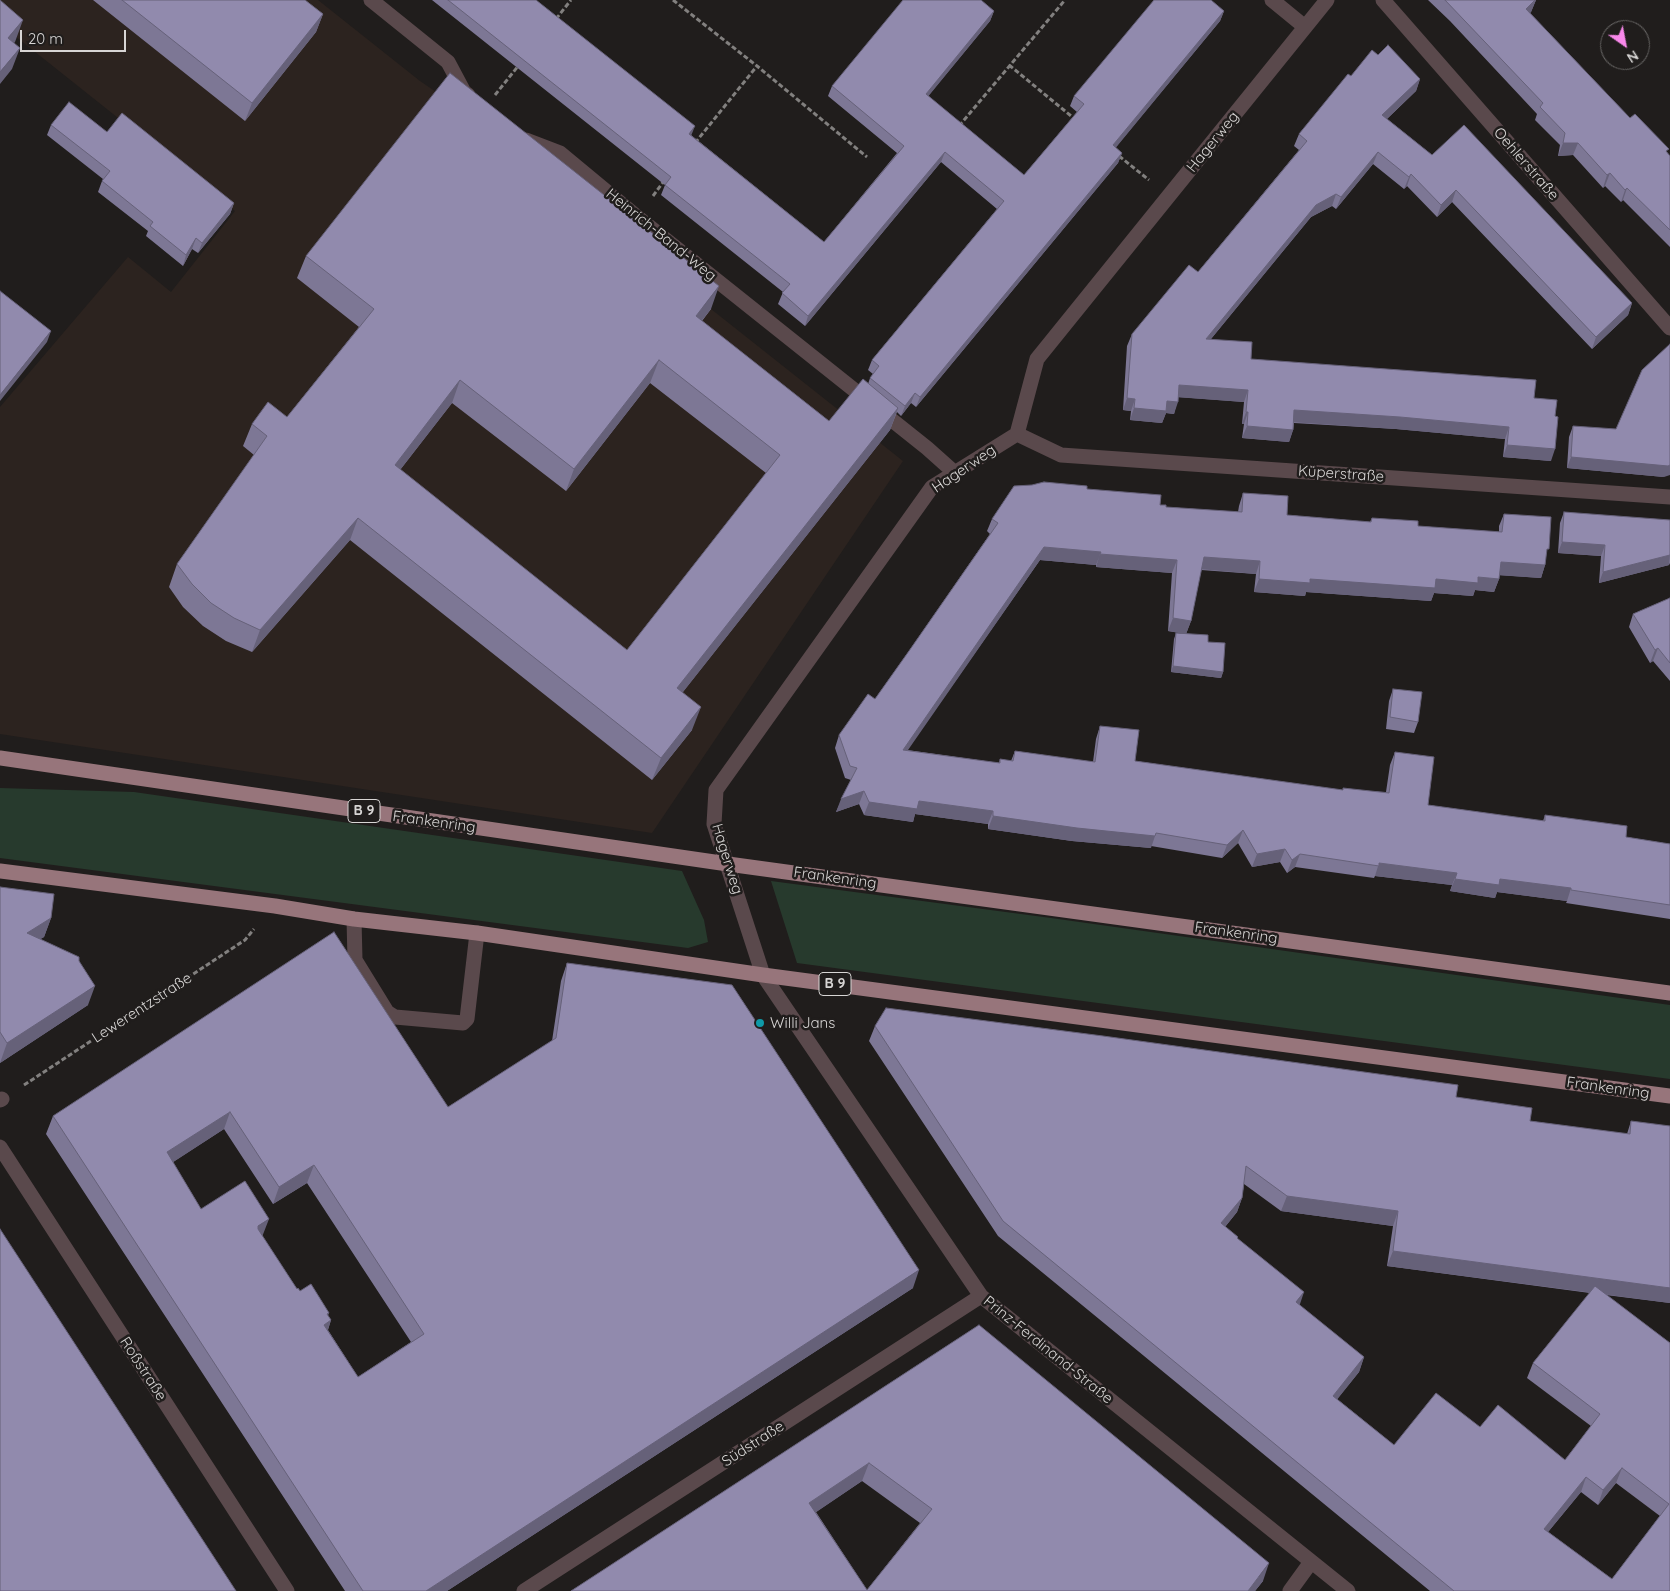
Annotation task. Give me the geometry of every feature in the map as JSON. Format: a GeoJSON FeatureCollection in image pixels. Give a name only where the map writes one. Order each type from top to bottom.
{"type":"FeatureCollection","features":[{"type":"Feature","properties":{"kind":"main road","name":"Frankenring"},"geometry":{"type":"LineString","coordinates":[[0,758],[728,864],[1670,993]]}},
{"type":"Feature","properties":{"kind":"main road","name":"Frankenring"},"geometry":{"type":"LineString","coordinates":[[0,871],[275,906],[354,919],[478,933],[763,975],[1670,1096]]}},
{"type":"Feature","properties":{"kind":"street"},"geometry":{"type":"LineString","coordinates":[[371,0],[448,62],[464,92],[485,108]]}},
{"type":"Feature","properties":{"kind":"street"},"geometry":{"type":"LineString","coordinates":[[1272,0],[1305,27]]}},
{"type":"Feature","properties":{"kind":"street","name":"Hagerweg"},"geometry":{"type":"LineString","coordinates":[[763,975],[714,824],[716,790],[932,487],[1017,434],[1037,360],[1327,0]]}},
{"type":"Feature","properties":{"kind":"street","name":"Oehlerstraße"},"geometry":{"type":"LineString","coordinates":[[1383,0],[1670,328]]}},
{"type":"Feature","properties":{"kind":"street","name":"Heinrich-Band-Weg"},"geometry":{"type":"LineString","coordinates":[[514,131],[529,142],[560,153],[927,448],[955,473]]}},
{"type":"Feature","properties":{"kind":"street","name":"Küperstraße"},"geometry":{"type":"LineString","coordinates":[[1017,434],[1061,455],[1670,497]]}},
{"type":"Feature","properties":{"kind":"street"},"geometry":{"type":"LineString","coordinates":[[354,919],[356,960],[387,1012],[395,1017],[463,1023],[467,1019],[478,933]]}},
{"type":"Feature","properties":{"kind":"street","name":"Prinz-Ferdinand-Straße"},"geometry":{"type":"LineString","coordinates":[[763,975],[981,1296],[1348,1591]]}},
{"type":"Feature","properties":{"kind":"street","name":"Roßstraße"},"geometry":{"type":"LineString","coordinates":[[0,1147],[287,1591]]}},
{"type":"Feature","properties":{"kind":"street","name":"Südstraße"},"geometry":{"type":"LineString","coordinates":[[524,1591],[981,1296]]}},
{"type":"Feature","properties":{"kind":"street"},"geometry":{"type":"LineString","coordinates":[[1290,1591],[1312,1562]]}},
{"type":"Feature","properties":{"kind":"path"},"geometry":{"type":"LineString","coordinates":[[552,23],[571,0]]}},
{"type":"Feature","properties":{"kind":"path"},"geometry":{"type":"LineString","coordinates":[[673,0],[757,66],[866,157]]}},
{"type":"Feature","properties":{"kind":"path"},"geometry":{"type":"LineString","coordinates":[[957,129],[1065,0]]}},
{"type":"Feature","properties":{"kind":"path"},"geometry":{"type":"LineString","coordinates":[[485,108],[522,62]]}},
{"type":"Feature","properties":{"kind":"path"},"geometry":{"type":"LineString","coordinates":[[690,148],[757,66]]}},
{"type":"Feature","properties":{"kind":"path"},"geometry":{"type":"LineString","coordinates":[[1009,66],[1078,122]]}},
{"type":"Feature","properties":{"kind":"path"},"geometry":{"type":"LineString","coordinates":[[1116,153],[1147,178],[1171,194]]}},
{"type":"Feature","properties":{"kind":"path"},"geometry":{"type":"LineString","coordinates":[[636,216],[666,179]]}},
{"type":"Feature","properties":{"kind":"path","name":"Lewerentzstraße"},"geometry":{"type":"LineString","coordinates":[[1,1100],[245,940],[275,906]]}},
{"type":"Feature","properties":{"kind":"shaded area"},"geometry":{"type":"Polygon","coordinates":[[[0,0],[318,0],[903,461],[652,833],[0,734],[0,407],[128,257],[171,292],[235,211],[0,24],[0,0]]]}},
{"type":"Feature","properties":{"kind":"green space"},"geometry":{"type":"Polygon","coordinates":[[[0,788],[134,792],[682,871],[704,920],[708,942],[688,948],[0,858],[0,788]]]}},
{"type":"Feature","properties":{"kind":"green space"},"geometry":{"type":"Polygon","coordinates":[[[771,881],[1051,918],[1670,1005],[1670,1079],[797,963],[771,881]]]}},
{"type":"Feature","properties":{"kind":"building"},"geometry":{"type":"Polygon","coordinates":[[[0,0],[23,20],[8,38],[20,48],[0,72],[0,0]]]}},
{"type":"Feature","properties":{"kind":"building"},"geometry":{"type":"Polygon","coordinates":[[[122,0],[305,0],[323,14],[252,103],[122,0]]]}},
{"type":"Feature","properties":{"kind":"building"},"geometry":{"type":"Polygon","coordinates":[[[448,0],[536,0],[695,126],[689,134],[824,242],[904,146],[832,86],[903,0],[981,0],[994,11],[926,94],[1024,175],[1084,104],[1074,96],[1154,0],[1211,0],[1224,11],[1113,145],[1122,153],[920,397],[915,393],[905,406],[870,378],[879,366],[872,360],[1004,201],[945,152],[808,316],[782,293],[790,284],[665,185],[671,177],[448,0]]]}},
{"type":"Feature","properties":{"kind":"building"},"geometry":{"type":"Polygon","coordinates":[[[1445,0],[1535,0],[1526,9],[1630,118],[1635,114],[1669,149],[1666,151],[1670,156],[1670,230],[1627,188],[1625,190],[1610,173],[1607,175],[1578,143],[1563,143],[1565,133],[1540,107],[1543,103],[1445,0]]]}},
{"type":"Feature","properties":{"kind":"building"},"geometry":{"type":"Polygon","coordinates":[[[1388,45],[1420,79],[1382,115],[1432,155],[1464,125],[1632,303],[1596,337],[1456,190],[1441,205],[1411,174],[1409,177],[1378,152],[1341,197],[1336,194],[1316,205],[1206,339],[1252,342],[1251,359],[1536,380],[1534,398],[1557,400],[1555,416],[1558,417],[1555,449],[1507,445],[1509,427],[1400,417],[1294,410],[1293,430],[1247,426],[1248,390],[1179,385],[1178,402],[1167,401],[1166,411],[1134,408],[1135,399],[1127,398],[1132,334],[1189,265],[1198,272],[1239,223],[1307,141],[1299,134],[1348,74],[1351,76],[1372,50],[1378,55],[1388,45]]]}},
{"type":"Feature","properties":{"kind":"building"},"geometry":{"type":"Polygon","coordinates":[[[450,73],[719,286],[696,316],[829,421],[863,379],[898,408],[677,688],[701,707],[661,758],[358,518],[260,630],[234,618],[211,603],[192,584],[177,564],[267,436],[252,424],[268,402],[287,417],[374,309],[306,256],[450,73]],[[659,360],[574,469],[460,380],[395,465],[627,650],[780,455],[659,360]]]}},
{"type":"Feature","properties":{"kind":"building"},"geometry":{"type":"Polygon","coordinates":[[[69,102],[107,132],[122,113],[234,203],[202,243],[196,238],[186,255],[150,226],[153,222],[102,181],[110,171],[51,125],[69,102]]]}},
{"type":"Feature","properties":{"kind":"building"},"geometry":{"type":"Polygon","coordinates":[[[0,291],[51,331],[0,395],[0,291]]]}},
{"type":"Feature","properties":{"kind":"building"},"geometry":{"type":"Polygon","coordinates":[[[1670,344],[1670,465],[1571,457],[1573,426],[1616,429],[1642,370],[1670,344]]]}},
{"type":"Feature","properties":{"kind":"building"},"geometry":{"type":"Polygon","coordinates":[[[1044,482],[1087,486],[1087,489],[1161,495],[1160,505],[1166,505],[1166,507],[1242,512],[1243,493],[1288,496],[1287,515],[1371,522],[1372,518],[1418,521],[1418,526],[1502,532],[1504,514],[1551,517],[1549,549],[1547,549],[1545,565],[1501,562],[1499,579],[1478,577],[1478,583],[1436,579],[1435,588],[1310,579],[1310,583],[1259,579],[1260,561],[1204,557],[1191,621],[1173,618],[1177,560],[1100,554],[1101,552],[1044,547],[903,750],[1000,763],[1000,759],[1013,761],[1015,751],[1095,762],[1100,726],[1139,730],[1135,761],[1343,790],[1343,788],[1389,793],[1395,752],[1434,757],[1428,805],[1545,821],[1545,815],[1627,826],[1626,837],[1670,844],[1670,905],[1571,890],[1571,888],[1500,879],[1499,885],[1455,879],[1457,873],[1379,863],[1379,866],[1300,854],[1292,860],[1285,849],[1257,854],[1243,830],[1227,845],[1156,833],[1155,836],[1077,828],[993,816],[993,811],[919,801],[917,809],[869,802],[864,791],[841,799],[857,768],[850,766],[839,735],[868,694],[875,699],[909,651],[998,523],[992,519],[1014,486],[1044,482]]]}},
{"type":"Feature","properties":{"kind":"building"},"geometry":{"type":"Polygon","coordinates":[[[1564,512],[1670,520],[1670,555],[1603,572],[1605,545],[1562,542],[1564,512]]]}},
{"type":"Feature","properties":{"kind":"building"},"geometry":{"type":"Polygon","coordinates":[[[1670,598],[1670,663],[1658,648],[1655,650],[1633,614],[1670,598]]]}},
{"type":"Feature","properties":{"kind":"building"},"geometry":{"type":"Polygon","coordinates":[[[1176,633],[1208,635],[1208,642],[1225,643],[1223,672],[1173,666],[1176,633]]]}},
{"type":"Feature","properties":{"kind":"building"},"geometry":{"type":"Polygon","coordinates":[[[1393,689],[1422,692],[1418,722],[1390,717],[1393,689]]]}},
{"type":"Feature","properties":{"kind":"building"},"geometry":{"type":"Polygon","coordinates":[[[0,887],[54,894],[51,918],[27,933],[79,957],[79,961],[95,986],[7,1043],[0,1032],[0,887]]]}},
{"type":"Feature","properties":{"kind":"building"},"geometry":{"type":"Polygon","coordinates":[[[334,932],[448,1107],[556,1038],[567,963],[732,985],[919,1270],[426,1591],[363,1591],[53,1116],[334,932]],[[230,1112],[167,1152],[201,1209],[245,1181],[269,1219],[258,1226],[258,1229],[297,1289],[300,1291],[311,1284],[329,1313],[327,1314],[331,1320],[324,1325],[358,1377],[424,1334],[314,1165],[279,1187],[230,1112]]]}},
{"type":"Feature","properties":{"kind":"building"},"geometry":{"type":"Polygon","coordinates":[[[886,1008],[1458,1085],[1456,1097],[1532,1108],[1530,1121],[1630,1134],[1631,1121],[1670,1126],[1670,1288],[1393,1251],[1398,1211],[1287,1196],[1246,1166],[1242,1198],[1221,1223],[1304,1292],[1296,1302],[1364,1357],[1333,1396],[1394,1445],[1436,1393],[1480,1427],[1498,1405],[1565,1460],[1600,1414],[1533,1363],[1595,1286],[1670,1343],[1670,1591],[1454,1591],[1003,1221],[875,1026],[886,1008]],[[1622,1468],[1603,1490],[1586,1477],[1544,1529],[1612,1579],[1669,1504],[1622,1468]]]}},
{"type":"Feature","properties":{"kind":"building"},"geometry":{"type":"Polygon","coordinates":[[[0,1229],[236,1591],[0,1591],[0,1229]]]}},
{"type":"Feature","properties":{"kind":"building"},"geometry":{"type":"Polygon","coordinates":[[[979,1325],[1269,1563],[1248,1591],[571,1591],[979,1325]],[[869,1463],[809,1503],[867,1590],[932,1509],[869,1463]]]}},
{"type":"Feature","properties":{"kind":"place","name":"Willi Jans"},"geometry":{"type":"Point","coordinates":[760,1023]}}]}
